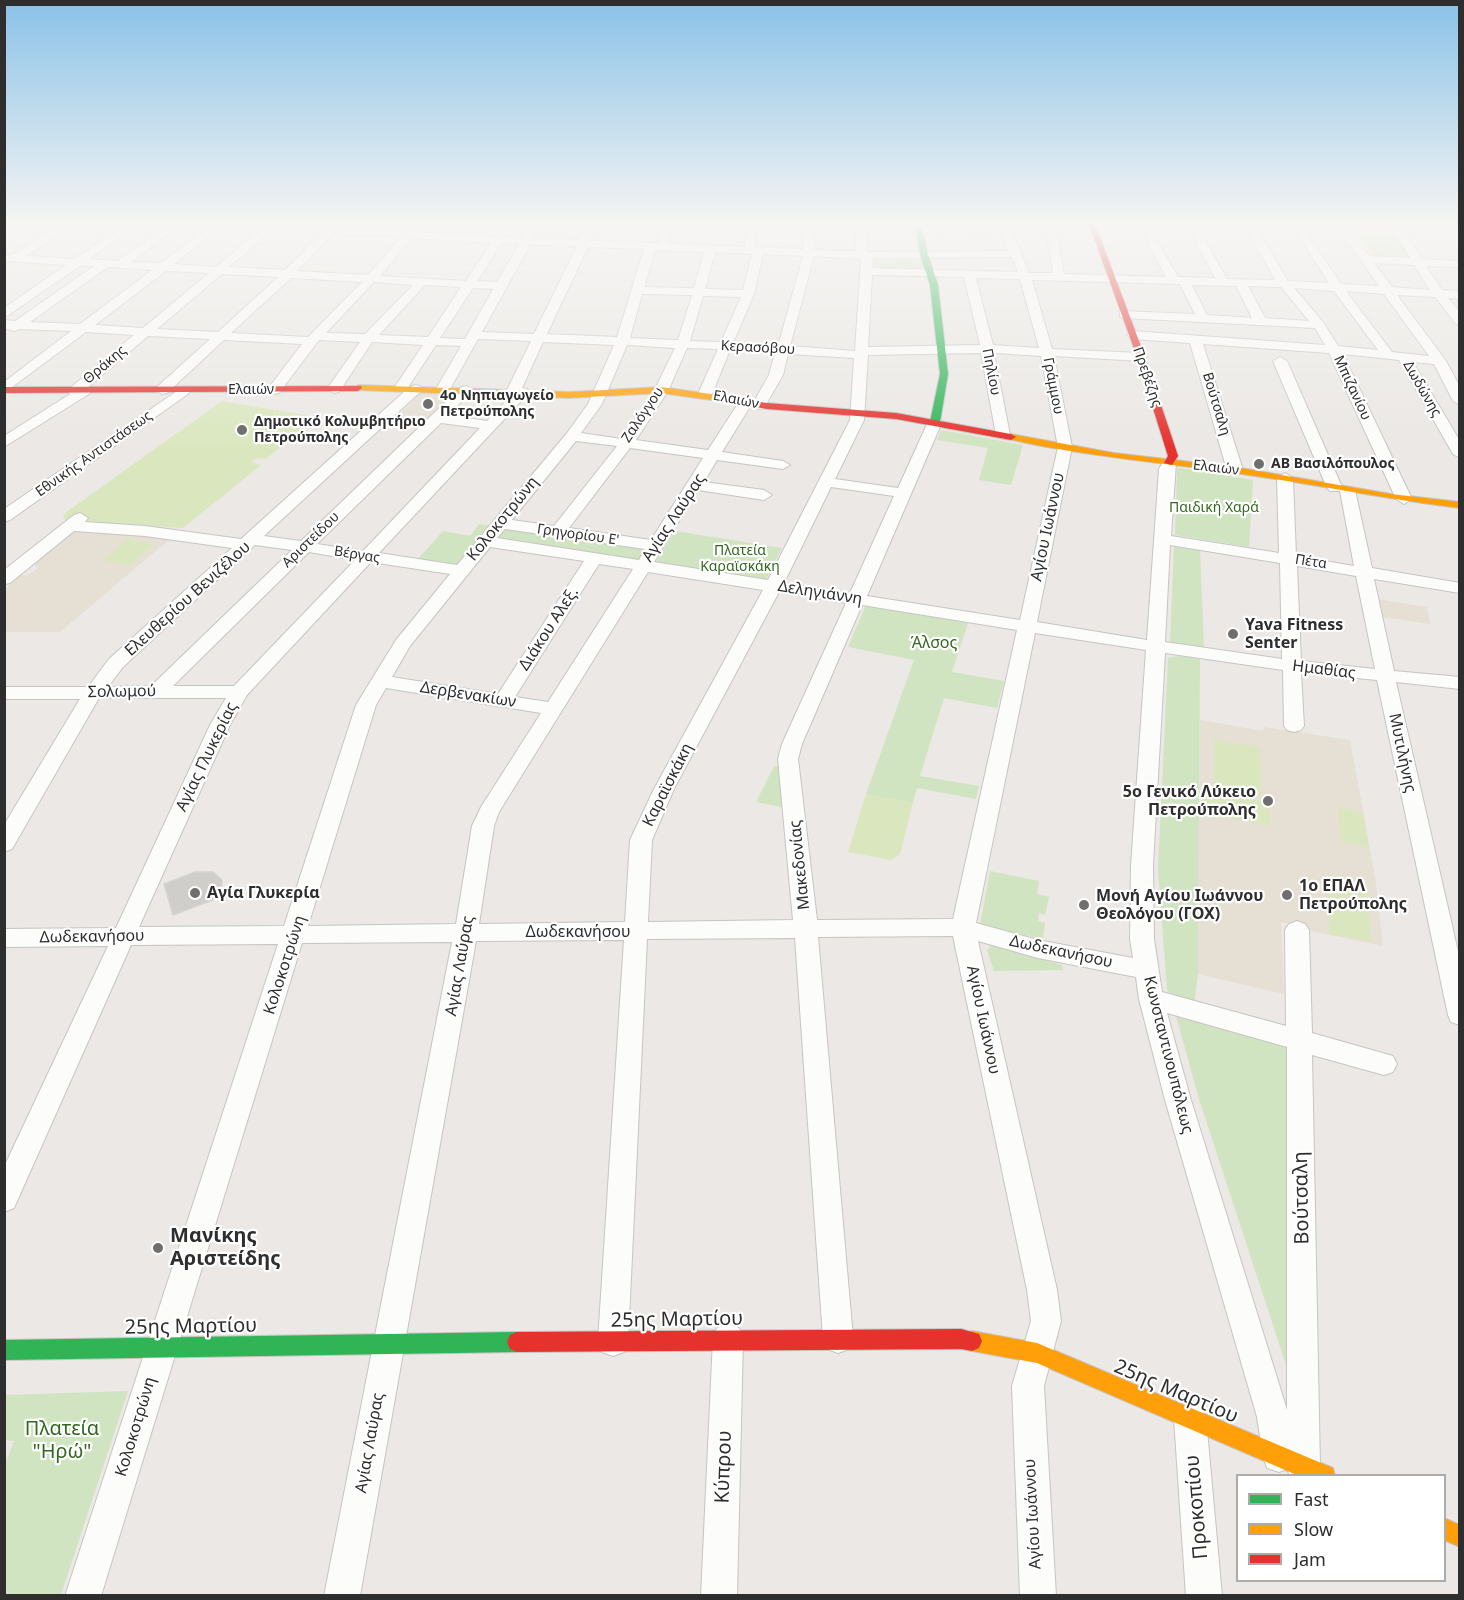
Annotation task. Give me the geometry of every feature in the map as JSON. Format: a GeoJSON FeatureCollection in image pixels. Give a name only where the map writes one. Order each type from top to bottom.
{"type":"FeatureCollection","features":[{"type":"Feature","properties":{"kind":"street"},"geometry":{"type":"LineString","coordinates":[[4,314],[26,299]]}},
{"type":"Feature","properties":{"kind":"street"},"geometry":{"type":"LineString","coordinates":[[4,334],[11,324],[51,299]]}},
{"type":"Feature","properties":{"kind":"street"},"geometry":{"type":"LineString","coordinates":[[4,390],[123,299]]}},
{"type":"Feature","properties":{"kind":"street","name":"Θράκης"},"geometry":{"type":"LineString","coordinates":[[4,444],[79,391],[185,299]]}},
{"type":"Feature","properties":{"kind":"street"},"geometry":{"type":"LineString","coordinates":[[162,390],[261,299]]}},
{"type":"Feature","properties":{"kind":"street"},"geometry":{"type":"LineString","coordinates":[[274,390],[313,339],[351,299]]}},
{"type":"Feature","properties":{"kind":"street"},"geometry":{"type":"LineString","coordinates":[[334,389],[369,338],[406,299]]}},
{"type":"Feature","properties":{"kind":"street","name":"Ελευθερίου Βενιζέλου"},"geometry":{"type":"LineString","coordinates":[[4,844],[93,693],[116,663],[250,542],[408,389],[432,341],[461,299]]}},
{"type":"Feature","properties":{"kind":"street"},"geometry":{"type":"LineString","coordinates":[[443,389],[494,299]]}},
{"type":"Feature","properties":{"kind":"street","name":"Αγίας Γλυκερίας"},"geometry":{"type":"LineString","coordinates":[[4,1198],[122,936],[220,725],[239,692],[518,392],[558,299]]}},
{"type":"Feature","properties":{"kind":"street","name":"Κολοκοτρώνη"},"geometry":{"type":"LineString","coordinates":[[83,1596],[366,705],[402,644],[572,436],[600,394],[622,342],[636,299]]}},
{"type":"Feature","properties":{"kind":"street","name":"Ζαλόγγου"},"geometry":{"type":"LineString","coordinates":[[558,532],[662,390],[682,344],[696,299]]}},
{"type":"Feature","properties":{"kind":"street"},"geometry":{"type":"LineString","coordinates":[[705,394],[746,299]]}},
{"type":"Feature","properties":{"kind":"street","name":"Αγίας Λαύρας"},"geometry":{"type":"LineString","coordinates":[[342,1596],[466,932],[483,826],[489,812],[655,546],[714,456],[776,375],[796,299]]}},
{"type":"Feature","properties":{"kind":"street","name":"Καραϊσκάκη"},"geometry":{"type":"LineString","coordinates":[[613,1341],[639,858],[644,830],[828,482],[858,412],[865,299]]}},
{"type":"Feature","properties":{"kind":"street"},"geometry":{"type":"LineString","coordinates":[[935,299],[944,374],[935,422]]}},
{"type":"Feature","properties":{"kind":"street","name":"Πηλίου"},"geometry":{"type":"LineString","coordinates":[[975,299],[1003,435]]}},
{"type":"Feature","properties":{"kind":"street","name":"Γράμμου"},"geometry":{"type":"LineString","coordinates":[[1031,299],[1047,353],[1065,447]]}},
{"type":"Feature","properties":{"kind":"street","name":"Πρεβέζης"},"geometry":{"type":"LineString","coordinates":[[1119,299],[1142,357],[1173,456],[1169,463]]}},
{"type":"Feature","properties":{"kind":"street"},"geometry":{"type":"LineString","coordinates":[[1190,299],[1203,319]]}},
{"type":"Feature","properties":{"kind":"street"},"geometry":{"type":"LineString","coordinates":[[1248,299],[1260,321]]}},
{"type":"Feature","properties":{"kind":"street","name":"Μπιζανίου"},"geometry":{"type":"LineString","coordinates":[[1298,299],[1319,325],[1334,349],[1404,499]]}},
{"type":"Feature","properties":{"kind":"street","name":"Δωδώνης"},"geometry":{"type":"LineString","coordinates":[[1346,299],[1387,354]]}},
{"type":"Feature","properties":{"kind":"street"},"geometry":{"type":"LineString","coordinates":[[1393,299],[1439,363],[1460,401]]}},
{"type":"Feature","properties":{"kind":"street"},"geometry":{"type":"LineString","coordinates":[[1442,299],[1460,321]]}},
{"type":"Feature","properties":{"kind":"street"},"geometry":{"type":"LineString","coordinates":[[1124,314],[1319,325]]}},
{"type":"Feature","properties":{"kind":"street","name":"Κερασόβου"},"geometry":{"type":"LineString","coordinates":[[11,324],[313,339],[369,338],[432,341],[540,338],[862,353],[987,349],[1142,357]]}},
{"type":"Feature","properties":{"kind":"street"},"geometry":{"type":"LineString","coordinates":[[1132,335],[1402,355],[1460,368]]}},
{"type":"Feature","properties":{"kind":"street","name":"Βούτσαλη"},"geometry":{"type":"LineString","coordinates":[[1195,338],[1235,470]]}},
{"type":"Feature","properties":{"kind":"street","name":"Δωδώνης"},"geometry":{"type":"LineString","coordinates":[[1402,355],[1460,454]]}},
{"type":"Feature","properties":{"kind":"street","name":"Μυτιλήνης"},"geometry":{"type":"LineString","coordinates":[[1280,361],[1341,489],[1362,571],[1458,1001]]}},
{"type":"Feature","properties":{"kind":"street","name":"Ελαιών"},"geometry":{"type":"LineString","coordinates":[[4,390],[443,389],[600,394],[662,390],[705,394],[753,403],[858,412],[935,422],[1065,447],[1169,463],[1235,470],[1459,507]]}},
{"type":"Feature","properties":{"kind":"street","name":"Αριστείδου"},"geometry":{"type":"LineString","coordinates":[[156,692],[466,390]]}},
{"type":"Feature","properties":{"kind":"street","name":"Εθνικής Αντιστάσεως"},"geometry":{"type":"LineString","coordinates":[[4,517],[183,391]]}},
{"type":"Feature","properties":{"kind":"street"},"geometry":{"type":"LineString","coordinates":[[437,418],[489,425]]}},
{"type":"Feature","properties":{"kind":"street","name":"Μακεδονίας"},"geometry":{"type":"LineString","coordinates":[[838,1338],[806,928],[788,759],[792,744],[935,422]]}},
{"type":"Feature","properties":{"kind":"street"},"geometry":{"type":"LineString","coordinates":[[572,436],[783,465]]}},
{"type":"Feature","properties":{"kind":"street","name":"Αγίου Ιωάννου"},"geometry":{"type":"LineString","coordinates":[[1038,1596],[1028,1386],[1046,1320],[1042,1290],[963,928],[1065,447]]}},
{"type":"Feature","properties":{"kind":"street","name":"Κωνσταντινουπόλεως"},"geometry":{"type":"LineString","coordinates":[[1169,463],[1154,646],[1142,865],[1142,939],[1146,970],[1151,999],[1178,1100],[1273,1417],[1302,1466]]}},
{"type":"Feature","properties":{"kind":"street"},"geometry":{"type":"LineString","coordinates":[[1285,478],[1294,726]]}},
{"type":"Feature","properties":{"kind":"street"},"geometry":{"type":"LineString","coordinates":[[828,482],[902,493]]}},
{"type":"Feature","properties":{"kind":"street"},"geometry":{"type":"LineString","coordinates":[[695,485],[764,495]]}},
{"type":"Feature","properties":{"kind":"street","name":"Βέργας"},"geometry":{"type":"LineString","coordinates":[[4,579],[75,522],[304,546],[460,572]]}},
{"type":"Feature","properties":{"kind":"street","name":"Γρηγορίου Ε'"},"geometry":{"type":"LineString","coordinates":[[493,532],[558,532],[655,546]]}},
{"type":"Feature","properties":{"kind":"street","name":"Δεληγιάννη"},"geometry":{"type":"LineString","coordinates":[[493,532],[594,558],[1154,646]]}},
{"type":"Feature","properties":{"kind":"street","name":"Πέτα"},"geometry":{"type":"LineString","coordinates":[[1162,539],[1460,588]]}},
{"type":"Feature","properties":{"kind":"street","name":"Διάκου Αλεξ."},"geometry":{"type":"LineString","coordinates":[[503,701],[594,558]]}},
{"type":"Feature","properties":{"kind":"street","name":"Ημαθίας"},"geometry":{"type":"LineString","coordinates":[[1154,646],[1292,666],[1460,683]]}},
{"type":"Feature","properties":{"kind":"street","name":"Δερβενακίων"},"geometry":{"type":"LineString","coordinates":[[381,681],[554,709]]}},
{"type":"Feature","properties":{"kind":"street","name":"Σολωμού"},"geometry":{"type":"LineString","coordinates":[[4,693],[239,692]]}},
{"type":"Feature","properties":{"kind":"street","name":"Δωδεκανήσου"},"geometry":{"type":"LineString","coordinates":[[4,938],[295,933],[963,928],[1038,949],[1146,970]]}},
{"type":"Feature","properties":{"kind":"street","name":"Βούτσαλη"},"geometry":{"type":"LineString","coordinates":[[1297,930],[1302,1184],[1302,1466]]}},
{"type":"Feature","properties":{"kind":"street"},"geometry":{"type":"LineString","coordinates":[[1151,999],[1384,1064]]}},
{"type":"Feature","properties":{"kind":"street","name":"25ης Μαρτίου"},"geometry":{"type":"LineString","coordinates":[[4,1350],[728,1339],[961,1339],[1037,1353],[1302,1466]]}},
{"type":"Feature","properties":{"kind":"street","name":"Κύπρου"},"geometry":{"type":"LineString","coordinates":[[719,1596],[728,1339]]}},
{"type":"Feature","properties":{"kind":"street","name":"Προκοπίου"},"geometry":{"type":"LineString","coordinates":[[1190,1419],[1204,1596]]}},
{"type":"Feature","properties":{"kind":"street"},"geometry":{"type":"LineString","coordinates":[[1446,1530],[1460,1536]]}},
{"type":"Feature","properties":{"kind":"shaded area","name":"4ο Νηπιαγωγείο Πετρούπολης"},"geometry":{"type":"Polygon","coordinates":[[[419,394],[458,394],[420,429],[389,425],[419,394]]]}},
{"type":"Feature","properties":{"kind":"shaded area"},"geometry":{"type":"Polygon","coordinates":[[[72,530],[171,538],[60,632],[5,632],[5,590],[19,575],[27,576],[38,568],[33,563],[72,530]]]}},
{"type":"Feature","properties":{"kind":"shaded area"},"geometry":{"type":"Polygon","coordinates":[[[1376,599],[1427,607],[1430,624],[1378,616],[1376,599]]]}},
{"type":"Feature","properties":{"kind":"shaded area"},"geometry":{"type":"Polygon","coordinates":[[[1200,720],[1263,731],[1264,727],[1350,740],[1375,877],[1383,946],[1292,927],[1292,924],[1281,922],[1284,994],[1198,974],[1200,720]]]}},
{"type":"Feature","properties":{"kind":"green space"},"geometry":{"type":"Polygon","coordinates":[[[222,401],[317,417],[266,459],[257,458],[251,462],[261,465],[183,528],[80,522],[63,518],[65,513],[222,401]]]}},
{"type":"Feature","properties":{"kind":"green space"},"geometry":{"type":"Polygon","coordinates":[[[941,430],[1023,445],[1011,485],[979,480],[988,448],[937,440],[941,430]]]}},
{"type":"Feature","properties":{"kind":"green space","name":"Παιδική Χαρά"},"geometry":{"type":"Polygon","coordinates":[[[1177,469],[1253,480],[1249,547],[1175,535],[1177,469]]]}},
{"type":"Feature","properties":{"kind":"green space"},"geometry":{"type":"Polygon","coordinates":[[[479,524],[492,526],[459,567],[417,560],[443,531],[470,536],[479,524]]]}},
{"type":"Feature","properties":{"kind":"green space"},"geometry":{"type":"Polygon","coordinates":[[[506,527],[646,548],[639,560],[496,539],[506,527]]]}},
{"type":"Feature","properties":{"kind":"green space","name":"Πλατεία Καραϊσκάκη"},"geometry":{"type":"Polygon","coordinates":[[[675,531],[782,548],[766,580],[656,562],[675,531]]]}},
{"type":"Feature","properties":{"kind":"green space"},"geometry":{"type":"Polygon","coordinates":[[[127,539],[154,544],[129,565],[102,560],[127,539]]]}},
{"type":"Feature","properties":{"kind":"green space"},"geometry":{"type":"Polygon","coordinates":[[[1174,545],[1200,548],[1204,649],[1174,644],[1170,641],[1174,545]]]}},
{"type":"Feature","properties":{"kind":"green space","name":"Άλσος"},"geometry":{"type":"Polygon","coordinates":[[[866,605],[968,623],[952,672],[1004,681],[997,708],[944,698],[920,776],[979,786],[976,799],[917,788],[913,803],[866,794],[914,660],[848,647],[866,605]]]}},
{"type":"Feature","properties":{"kind":"green space"},"geometry":{"type":"Polygon","coordinates":[[[1178,656],[1200,659],[1198,974],[1194,1006],[1173,998],[1167,990],[1158,869],[1168,658],[1178,656]]]}},
{"type":"Feature","properties":{"kind":"green space"},"geometry":{"type":"Polygon","coordinates":[[[1214,740],[1260,747],[1261,795],[1214,787],[1214,740]]]}},
{"type":"Feature","properties":{"kind":"green space"},"geometry":{"type":"Polygon","coordinates":[[[774,766],[782,768],[786,808],[756,802],[774,766]]]}},
{"type":"Feature","properties":{"kind":"green space"},"geometry":{"type":"Polygon","coordinates":[[[1203,791],[1269,802],[1270,826],[1202,813],[1203,791]]]}},
{"type":"Feature","properties":{"kind":"green space"},"geometry":{"type":"Polygon","coordinates":[[[866,794],[913,803],[900,854],[891,860],[848,852],[866,794]]]}},
{"type":"Feature","properties":{"kind":"green space"},"geometry":{"type":"Polygon","coordinates":[[[1338,808],[1363,813],[1369,847],[1341,842],[1338,808]]]}},
{"type":"Feature","properties":{"kind":"green space"},"geometry":{"type":"Polygon","coordinates":[[[990,871],[1039,881],[1037,894],[1049,897],[1045,915],[1039,913],[1038,921],[1045,923],[1043,939],[980,925],[990,871]]]}},
{"type":"Feature","properties":{"kind":"green space"},"geometry":{"type":"Polygon","coordinates":[[[1326,880],[1366,888],[1372,942],[1330,934],[1326,880]]]}},
{"type":"Feature","properties":{"kind":"green space"},"geometry":{"type":"Polygon","coordinates":[[[991,945],[1062,965],[1063,970],[994,971],[987,950],[991,945]]]}},
{"type":"Feature","properties":{"kind":"green space"},"geometry":{"type":"Polygon","coordinates":[[[1176,1016],[1293,1048],[1292,1307],[1286,1365],[1199,1099],[1176,1016]]]}},
{"type":"Feature","properties":{"kind":"green space","name":"Πλατεία \"Ηρώ\""},"geometry":{"type":"Polygon","coordinates":[[[128,1391],[61,1595],[5,1595],[5,1464],[14,1441],[5,1440],[5,1395],[128,1391]]]}},
{"type":"Feature","properties":{"kind":"building","name":"Αγία Γλυκερία"},"geometry":{"type":"Polygon","coordinates":[[[195,872],[213,872],[222,880],[221,888],[226,895],[173,915],[164,884],[195,872]]]}},
{"type":"Feature","properties":{"kind":"traffic: fast"},"geometry":{"type":"LineString","coordinates":[[935,422],[944,374],[936,299]]}},
{"type":"Feature","properties":{"kind":"traffic: fast"},"geometry":{"type":"LineString","coordinates":[[4,1350],[517,1342]]}},
{"type":"Feature","properties":{"kind":"traffic: slow"},"geometry":{"type":"LineString","coordinates":[[358,388],[569,395],[661,390],[725,399]]}},
{"type":"Feature","properties":{"kind":"traffic: slow"},"geometry":{"type":"LineString","coordinates":[[1011,437],[1114,456],[1235,470],[1391,497],[1460,505]]}},
{"type":"Feature","properties":{"kind":"traffic: slow"},"geometry":{"type":"LineString","coordinates":[[972,1341],[1037,1353],[1320,1474]]}},
{"type":"Feature","properties":{"kind":"traffic: slow"},"geometry":{"type":"LineString","coordinates":[[1446,1530],[1460,1536]]}},
{"type":"Feature","properties":{"kind":"traffic: jam"},"geometry":{"type":"LineString","coordinates":[[1120,299],[1173,456],[1169,463]]}},
{"type":"Feature","properties":{"kind":"traffic: jam"},"geometry":{"type":"LineString","coordinates":[[4,390],[358,388]]}},
{"type":"Feature","properties":{"kind":"traffic: jam"},"geometry":{"type":"LineString","coordinates":[[725,399],[767,406],[896,416],[1011,437]]}},
{"type":"Feature","properties":{"kind":"traffic: jam"},"geometry":{"type":"LineString","coordinates":[[517,1342],[961,1339],[972,1341]]}},
{"type":"Feature","properties":{"kind":"place","name":"4ο Νηπιαγωγείο Πετρούπολης"},"geometry":{"type":"Point","coordinates":[428,404]}},
{"type":"Feature","properties":{"kind":"place","name":"Δημοτικό Κολυμβητήριο Πετρούπολης"},"geometry":{"type":"Point","coordinates":[242,430]}},
{"type":"Feature","properties":{"kind":"place","name":"ΑΒ Βασιλόπουλος"},"geometry":{"type":"Point","coordinates":[1259,464]}},
{"type":"Feature","properties":{"kind":"place","name":"Yava Fitness Senter"},"geometry":{"type":"Point","coordinates":[1233,634]}},
{"type":"Feature","properties":{"kind":"place","name":"5ο Γενικό Λύκειο Πετρούπολης"},"geometry":{"type":"Point","coordinates":[1268,801]}},
{"type":"Feature","properties":{"kind":"place","name":"Αγία Γλυκερία"},"geometry":{"type":"Point","coordinates":[195,893]}},
{"type":"Feature","properties":{"kind":"place","name":"1ο ΕΠΑΛ Πετρούπολης"},"geometry":{"type":"Point","coordinates":[1287,895]}},
{"type":"Feature","properties":{"kind":"place","name":"Μονή Αγίου Ιωάννου Θεολόγου (ΓΟΧ)"},"geometry":{"type":"Point","coordinates":[1084,905]}},
{"type":"Feature","properties":{"kind":"place","name":"Μανίκης Αριστείδης"},"geometry":{"type":"Point","coordinates":[158,1248]}}]}
